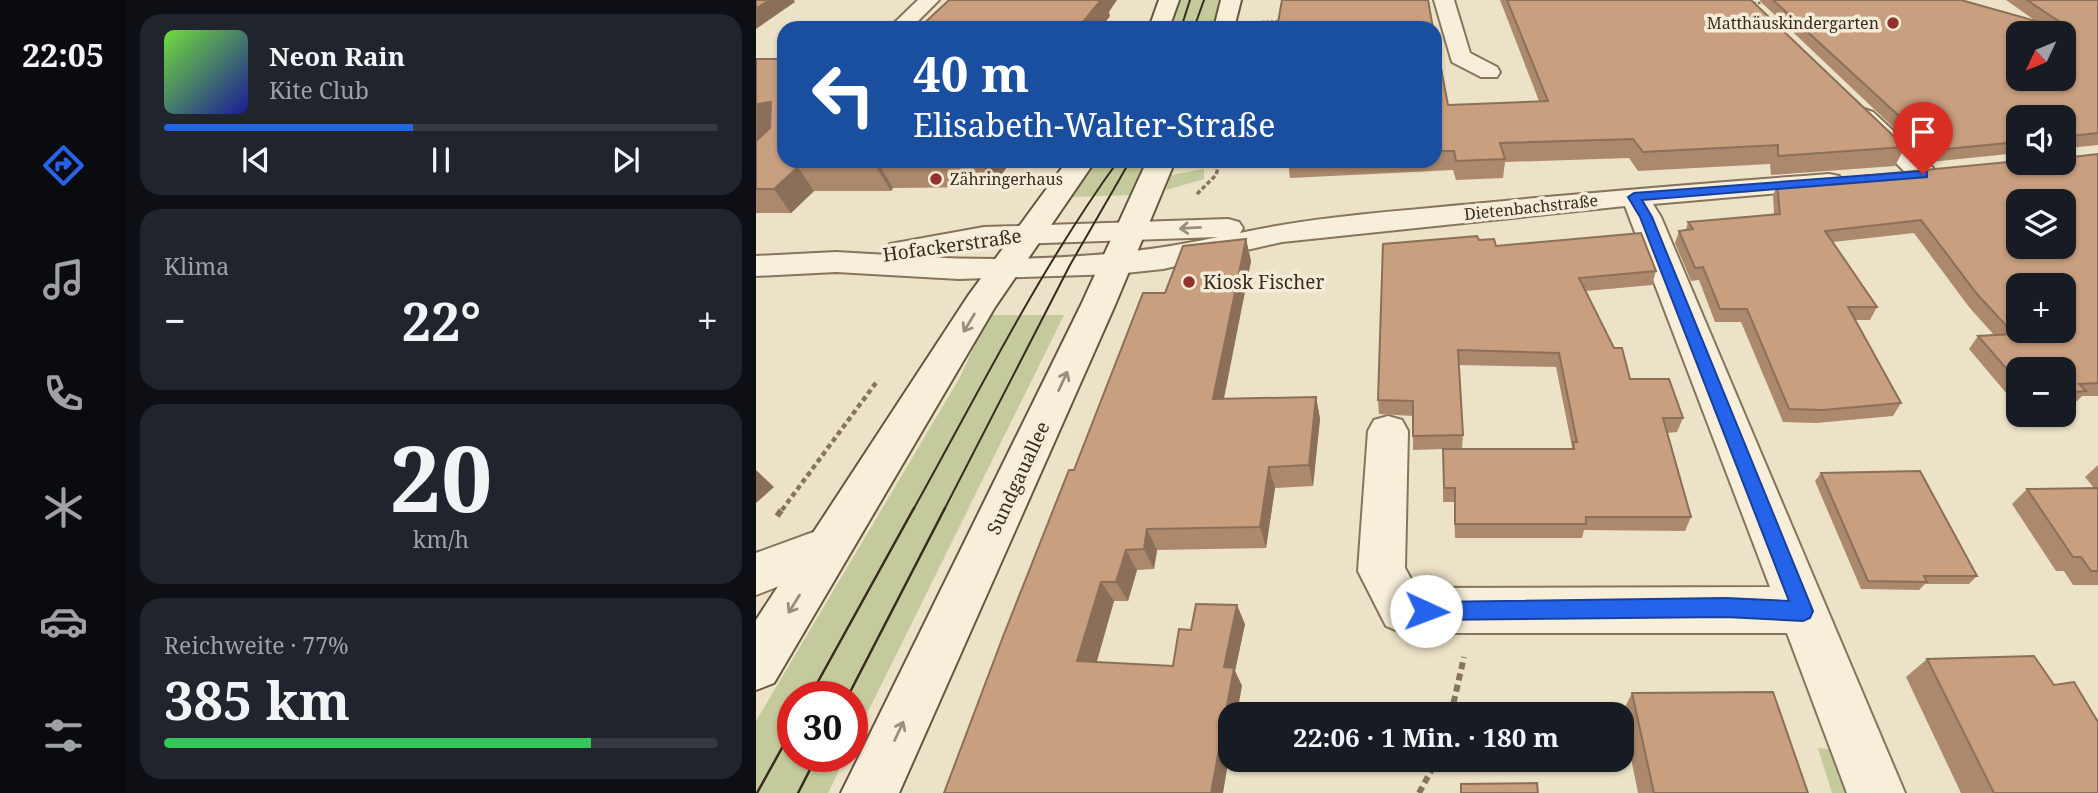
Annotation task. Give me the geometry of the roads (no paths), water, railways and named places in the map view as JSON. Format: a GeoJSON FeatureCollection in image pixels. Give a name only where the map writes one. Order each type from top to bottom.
{"type":"FeatureCollection","features":[{"type":"Feature","properties":{"kind":"street"},"geometry":{"type":"LineString","coordinates":[[906,21],[929,0]]}},
{"type":"Feature","properties":{"kind":"street"},"geometry":{"type":"LineString","coordinates":[[1162,21],[1170,0]]}},
{"type":"Feature","properties":{"kind":"street"},"geometry":{"type":"LineString","coordinates":[[1226,21],[1231,0]]}},
{"type":"Feature","properties":{"kind":"street"},"geometry":{"type":"LineString","coordinates":[[1444,0],[1460,57],[1489,72]]}},
{"type":"Feature","properties":{"kind":"street"},"geometry":{"type":"LineString","coordinates":[[1843,97],[1923,174]]}},
{"type":"Feature","properties":{"kind":"street"},"geometry":{"type":"LineString","coordinates":[[756,665],[980,304],[1076,168]]}},
{"type":"Feature","properties":{"kind":"street","name":"Sundgauallee"},"geometry":{"type":"LineString","coordinates":[[870,793],[1030,453],[1158,168]]}},
{"type":"Feature","properties":{"kind":"street","name":"Dietenbachstraße"},"geometry":{"type":"LineString","coordinates":[[1069,233],[1163,259],[1282,233],[1634,197],[1954,171]]}},
{"type":"Feature","properties":{"kind":"street"},"geometry":{"type":"LineString","coordinates":[[1634,197],[1646,217],[1876,793]]}},
{"type":"Feature","properties":{"kind":"street","name":"Hofackerstraße"},"geometry":{"type":"LineString","coordinates":[[756,267],[836,262],[984,236],[1069,233]]}},
{"type":"Feature","properties":{"kind":"street","name":"Dietenbachstraße"},"geometry":{"type":"LineString","coordinates":[[1049,265],[1122,247]]}},
{"type":"Feature","properties":{"kind":"street","name":"Hofackerstraße"},"geometry":{"type":"LineString","coordinates":[[836,262],[959,269],[1049,265]]}},
{"type":"Feature","properties":{"kind":"street"},"geometry":{"type":"LineString","coordinates":[[1388,430],[1381,571],[1403,610],[1471,612],[1726,608],[1803,611]]}},
{"type":"Feature","properties":{"kind":"street"},"geometry":{"type":"LineString","coordinates":[[756,575],[830,546]]}},
{"type":"Feature","properties":{"kind":"tram line"},"geometry":{"type":"LineString","coordinates":[[1183,21],[1190,0]]}},
{"type":"Feature","properties":{"kind":"tram line"},"geometry":{"type":"LineString","coordinates":[[1196,21],[1204,0]]}},
{"type":"Feature","properties":{"kind":"tram line"},"geometry":{"type":"LineString","coordinates":[[913,510],[1036,288],[1113,168]]}},
{"type":"Feature","properties":{"kind":"tram line"},"geometry":{"type":"LineString","coordinates":[[944,510],[1070,265],[1126,168]]}},
{"type":"Feature","properties":{"kind":"tram line"},"geometry":{"type":"LineString","coordinates":[[818,681],[914,508]]}},
{"type":"Feature","properties":{"kind":"tram line"},"geometry":{"type":"LineString","coordinates":[[856,681],[945,508]]}},
{"type":"Feature","properties":{"kind":"tram line"},"geometry":{"type":"LineString","coordinates":[[757,793],[777,757]]}},
{"type":"Feature","properties":{"kind":"tram line"},"geometry":{"type":"LineString","coordinates":[[798,793],[809,772]]}},
{"type":"Feature","properties":{"kind":"place","name":"Matthäuskindergarten"},"geometry":{"type":"Point","coordinates":[1893,23]}},
{"type":"Feature","properties":{"kind":"place","name":"Zähringerhaus"},"geometry":{"type":"Point","coordinates":[936,179]}},
{"type":"Feature","properties":{"kind":"place","name":"Kiosk Fischer"},"geometry":{"type":"Point","coordinates":[1189,282]}}]}
